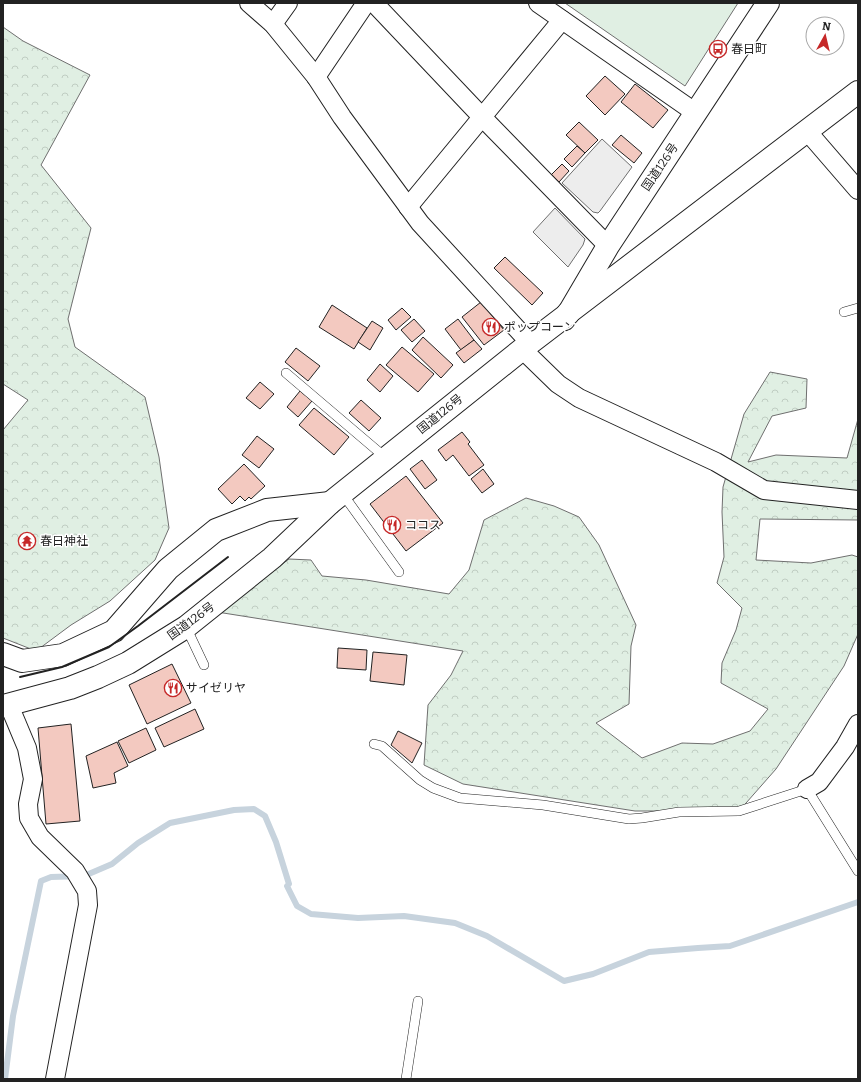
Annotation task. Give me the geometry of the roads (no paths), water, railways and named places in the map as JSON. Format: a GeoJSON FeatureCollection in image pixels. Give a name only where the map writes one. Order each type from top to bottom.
{"type":"FeatureCollection","features":[{"type":"Feature","properties":{"kind":"main road","name":"国道126号"},"geometry":{"type":"LineString","coordinates":[[6,706],[70,688],[98,677],[128,663],[186,627],[272,558],[336,498],[568,314],[608,246],[768,3]]}},
{"type":"Feature","properties":{"kind":"main road"},"geometry":{"type":"LineString","coordinates":[[568,314],[858,92]]}},
{"type":"Feature","properties":{"kind":"main road"},"geometry":{"type":"LineString","coordinates":[[3,654],[22,661],[63,655],[114,630],[168,569],[216,530],[267,510],[336,498]]}},
{"type":"Feature","properties":{"kind":"street"},"geometry":{"type":"LineString","coordinates":[[249,3],[273,24],[316,77],[342,117],[420,223],[558,384],[579,398],[716,462],[764,490],[858,500]]}},
{"type":"Feature","properties":{"kind":"street"},"geometry":{"type":"LineString","coordinates":[[273,24],[288,3]]}},
{"type":"Feature","properties":{"kind":"street"},"geometry":{"type":"LineString","coordinates":[[316,77],[366,3]]}},
{"type":"Feature","properties":{"kind":"street"},"geometry":{"type":"LineString","coordinates":[[374,3],[482,117],[608,246]]}},
{"type":"Feature","properties":{"kind":"street"},"geometry":{"type":"LineString","coordinates":[[538,3],[696,112]]}},
{"type":"Feature","properties":{"kind":"street"},"geometry":{"type":"LineString","coordinates":[[408,207],[562,20]]}},
{"type":"Feature","properties":{"kind":"street"},"geometry":{"type":"LineString","coordinates":[[807,131],[858,190]]}},
{"type":"Feature","properties":{"kind":"street"},"geometry":{"type":"LineString","coordinates":[[6,706],[27,748],[33,779],[28,804],[29,818],[40,836],[75,871],[87,891],[88,905],[55,1079]]}},
{"type":"Feature","properties":{"kind":"street"},"geometry":{"type":"LineString","coordinates":[[807,789],[819,782],[845,747],[858,724]]}},
{"type":"Feature","properties":{"kind":"lane"},"geometry":{"type":"LineString","coordinates":[[844,312],[858,308]]}},
{"type":"Feature","properties":{"kind":"lane"},"geometry":{"type":"LineString","coordinates":[[286,373],[386,458]]}},
{"type":"Feature","properties":{"kind":"lane"},"geometry":{"type":"LineString","coordinates":[[336,498],[399,572]]}},
{"type":"Feature","properties":{"kind":"lane"},"geometry":{"type":"LineString","coordinates":[[186,627],[204,665]]}},
{"type":"Feature","properties":{"kind":"lane"},"geometry":{"type":"LineString","coordinates":[[374,744],[382,746],[420,780],[433,788],[460,798],[543,806],[629,819],[679,812],[739,810],[807,789],[858,871]]}},
{"type":"Feature","properties":{"kind":"lane"},"geometry":{"type":"LineString","coordinates":[[406,1079],[418,1001]]}},
{"type":"Feature","properties":{"kind":"waterway"},"geometry":{"type":"LineString","coordinates":[[5,1079],[13,1016],[41,881],[51,877],[84,876],[112,864],[138,843],[170,823],[234,810],[254,809],[265,816],[276,842],[289,884],[287,886],[297,906],[311,914],[358,918],[404,916],[455,923],[487,936],[564,981],[593,974],[649,952],[730,946],[858,902]]}},
{"type":"Feature","properties":{"kind":"place","name":"春日町"},"geometry":{"type":"Point","coordinates":[718,49]}},
{"type":"Feature","properties":{"kind":"place","name":"ポップコーン"},"geometry":{"type":"Point","coordinates":[491,327]}},
{"type":"Feature","properties":{"kind":"place","name":"ココス"},"geometry":{"type":"Point","coordinates":[392,525]}},
{"type":"Feature","properties":{"kind":"place","name":"春日神社"},"geometry":{"type":"Point","coordinates":[27,541]}},
{"type":"Feature","properties":{"kind":"place","name":"サイゼリヤ"},"geometry":{"type":"Point","coordinates":[173,688]}}]}
